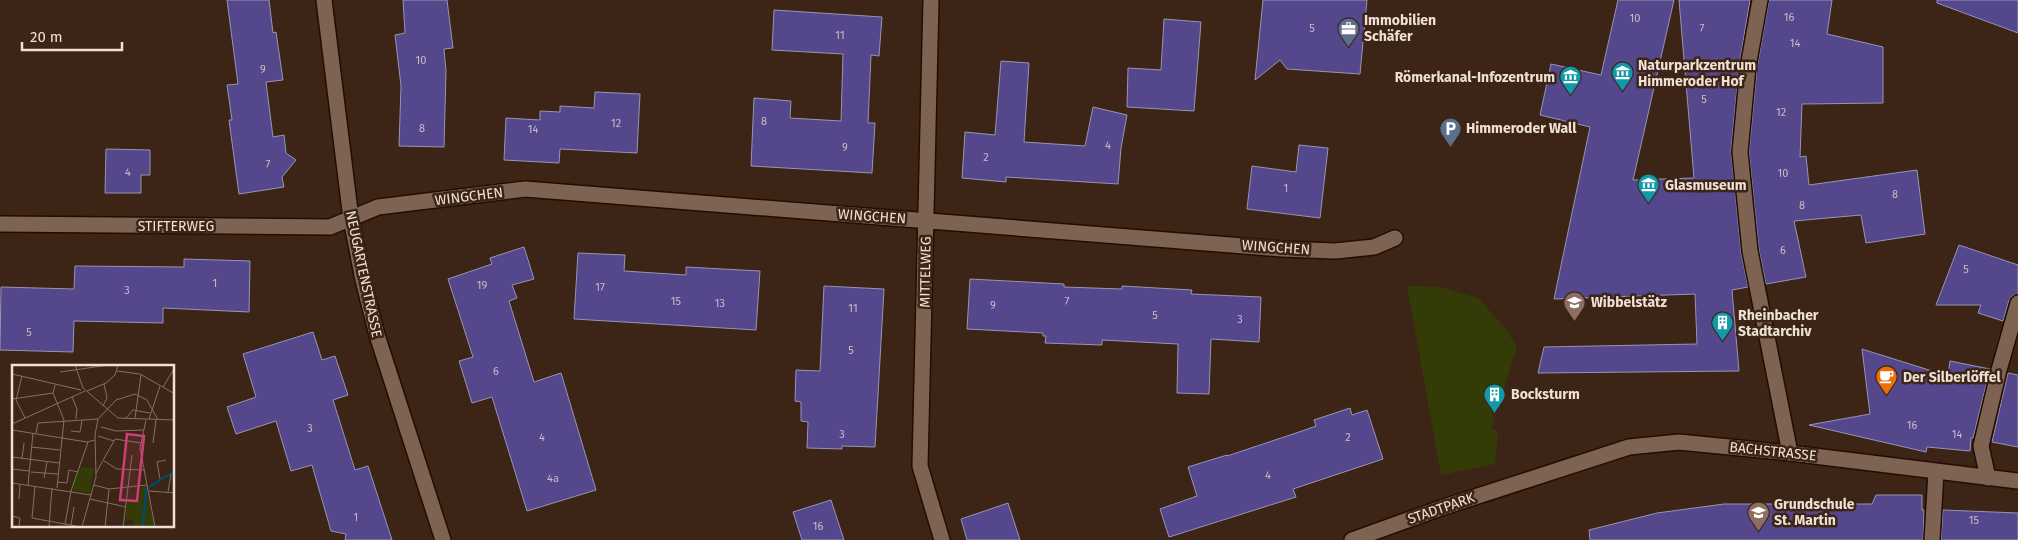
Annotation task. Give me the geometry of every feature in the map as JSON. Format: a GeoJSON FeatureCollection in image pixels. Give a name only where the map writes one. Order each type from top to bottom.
{"type":"FeatureCollection","features":[{"type":"Feature","properties":{"kind":"street","name":"NEUGARTENSTRASSE"},"geometry":{"type":"LineString","coordinates":[[324,0],[351,219],[363,280],[377,335],[443,540]]}},
{"type":"Feature","properties":{"kind":"street","name":"MITTELWEG"},"geometry":{"type":"LineString","coordinates":[[931,0],[920,466],[942,540]]}},
{"type":"Feature","properties":{"kind":"street"},"geometry":{"type":"LineString","coordinates":[[1760,0],[1748,67],[1740,152],[1750,251],[1790,453]]}},
{"type":"Feature","properties":{"kind":"street","name":"WINGCHEN"},"geometry":{"type":"LineString","coordinates":[[351,219],[378,208],[525,190],[1291,249],[1335,251],[1374,247],[1394,238]]}},
{"type":"Feature","properties":{"kind":"street","name":"STIFTERWEG"},"geometry":{"type":"LineString","coordinates":[[0,224],[330,227],[351,219]]}},
{"type":"Feature","properties":{"kind":"street"},"geometry":{"type":"LineString","coordinates":[[1988,478],[1981,446],[1999,370],[2018,303]]}},
{"type":"Feature","properties":{"kind":"street","name":"BACHSTRASSE"},"geometry":{"type":"LineString","coordinates":[[1531,478],[1629,447],[1679,442],[1790,453],[2018,481]]}},
{"type":"Feature","properties":{"kind":"street"},"geometry":{"type":"LineString","coordinates":[[1932,540],[1936,472]]}},
{"type":"Feature","properties":{"kind":"street","name":"STADTPARK"},"geometry":{"type":"LineString","coordinates":[[1352,540],[1531,478]]}},
{"type":"Feature","properties":{"kind":"green space"},"geometry":{"type":"Polygon","coordinates":[[[1407,286],[1440,287],[1478,298],[1505,328],[1517,347],[1501,398],[1492,407],[1494,423],[1491,428],[1498,432],[1495,464],[1441,475],[1407,286]]]}},
{"type":"Feature","properties":{"kind":"building"},"geometry":{"type":"Polygon","coordinates":[[[227,0],[269,0],[273,33],[276,32],[283,80],[266,82],[273,137],[284,135],[286,153],[296,160],[282,177],[284,187],[239,194],[229,120],[232,120],[227,85],[238,84],[227,0]]]}},
{"type":"Feature","properties":{"kind":"building"},"geometry":{"type":"Polygon","coordinates":[[[403,0],[447,0],[453,48],[444,49],[446,71],[444,147],[399,146],[401,86],[395,35],[405,33],[403,0]]]}},
{"type":"Feature","properties":{"kind":"building"},"geometry":{"type":"Polygon","coordinates":[[[1263,0],[1367,0],[1360,74],[1287,69],[1280,60],[1255,80],[1263,0]]]}},
{"type":"Feature","properties":{"kind":"building"},"geometry":{"type":"Polygon","coordinates":[[[1618,0],[1674,0],[1633,180],[1694,178],[1679,0],[1750,0],[1739,66],[1731,151],[1741,252],[1748,287],[1732,290],[1739,371],[1538,373],[1544,347],[1697,344],[1695,294],[1554,299],[1590,127],[1540,115],[1551,64],[1601,75],[1618,0]]]}},
{"type":"Feature","properties":{"kind":"building"},"geometry":{"type":"Polygon","coordinates":[[[1769,0],[1832,0],[1827,34],[1883,47],[1883,103],[1802,104],[1800,157],[1806,156],[1809,185],[1917,170],[1925,234],[1866,243],[1861,215],[1794,221],[1806,277],[1766,284],[1759,250],[1749,152],[1757,68],[1769,0]]]}},
{"type":"Feature","properties":{"kind":"building"},"geometry":{"type":"Polygon","coordinates":[[[1937,0],[2018,0],[2018,33],[1937,3],[1937,0]]]}},
{"type":"Feature","properties":{"kind":"building"},"geometry":{"type":"Polygon","coordinates":[[[774,10],[882,17],[879,56],[871,55],[868,123],[875,123],[872,173],[751,166],[754,98],[791,101],[790,118],[841,121],[843,54],[772,50],[774,10]]]}},
{"type":"Feature","properties":{"kind":"building"},"geometry":{"type":"Polygon","coordinates":[[[1164,19],[1201,22],[1194,111],[1127,107],[1128,68],[1161,70],[1164,19]]]}},
{"type":"Feature","properties":{"kind":"building"},"geometry":{"type":"Polygon","coordinates":[[[1001,61],[1029,63],[1024,142],[1085,146],[1093,107],[1127,115],[1121,148],[1118,184],[1006,177],[1006,182],[962,178],[965,132],[995,135],[1001,61]]]}},
{"type":"Feature","properties":{"kind":"building"},"geometry":{"type":"Polygon","coordinates":[[[595,92],[640,94],[637,153],[560,149],[559,163],[504,160],[506,118],[540,120],[540,111],[560,112],[560,106],[594,108],[595,92]]]}},
{"type":"Feature","properties":{"kind":"building"},"geometry":{"type":"Polygon","coordinates":[[[1299,145],[1328,148],[1320,218],[1247,209],[1252,166],[1296,172],[1299,145]]]}},
{"type":"Feature","properties":{"kind":"building"},"geometry":{"type":"Polygon","coordinates":[[[106,149],[150,150],[150,175],[141,175],[141,193],[105,193],[106,149]]]}},
{"type":"Feature","properties":{"kind":"building"},"geometry":{"type":"Polygon","coordinates":[[[1959,245],[2018,265],[2018,294],[2012,296],[2009,300],[2003,321],[1978,313],[1981,305],[1936,305],[1959,245]]]}},
{"type":"Feature","properties":{"kind":"building"},"geometry":{"type":"Polygon","coordinates":[[[524,247],[534,279],[512,285],[517,298],[509,301],[534,382],[561,373],[596,490],[527,511],[492,397],[472,403],[459,361],[473,357],[448,279],[492,264],[490,258],[524,247]]]}},
{"type":"Feature","properties":{"kind":"building"},"geometry":{"type":"Polygon","coordinates":[[[578,253],[625,255],[624,271],[686,275],[686,267],[760,271],[756,330],[574,319],[578,253]]]}},
{"type":"Feature","properties":{"kind":"building"},"geometry":{"type":"Polygon","coordinates":[[[184,259],[250,261],[249,312],[163,308],[163,323],[74,321],[73,352],[0,350],[1,287],[74,289],[75,266],[184,267],[184,259]]]}},
{"type":"Feature","properties":{"kind":"building"},"geometry":{"type":"Polygon","coordinates":[[[970,279],[1064,284],[1064,287],[1122,289],[1122,286],[1192,290],[1191,294],[1261,297],[1259,342],[1211,339],[1209,394],[1177,393],[1178,344],[1102,340],[1102,345],[1045,343],[1046,336],[1043,336],[1043,333],[967,329],[970,279]]]}},
{"type":"Feature","properties":{"kind":"building"},"geometry":{"type":"Polygon","coordinates":[[[824,286],[884,289],[875,447],[842,446],[842,449],[807,448],[808,422],[801,421],[801,402],[795,401],[796,370],[820,371],[824,286]]]}},
{"type":"Feature","properties":{"kind":"building"},"geometry":{"type":"Polygon","coordinates":[[[313,332],[322,360],[335,356],[348,395],[333,400],[355,470],[368,466],[392,540],[345,540],[346,534],[331,531],[312,465],[291,471],[276,421],[236,434],[227,407],[256,397],[243,354],[313,332]]]}},
{"type":"Feature","properties":{"kind":"building"},"geometry":{"type":"Polygon","coordinates":[[[1862,349],[1948,376],[1950,361],[1990,369],[1973,438],[1971,438],[1970,451],[1927,447],[1926,452],[1809,425],[1870,414],[1862,349]]]}},
{"type":"Feature","properties":{"kind":"building"},"geometry":{"type":"Polygon","coordinates":[[[2008,373],[2018,375],[2018,447],[1992,442],[2008,373]]]}},
{"type":"Feature","properties":{"kind":"building"},"geometry":{"type":"Polygon","coordinates":[[[1350,408],[1352,415],[1367,410],[1383,459],[1293,489],[1296,497],[1169,537],[1160,509],[1197,496],[1188,467],[1316,426],[1314,420],[1350,408]]]}},
{"type":"Feature","properties":{"kind":"building"},"geometry":{"type":"Polygon","coordinates":[[[1876,495],[1922,495],[1922,510],[1924,510],[1923,540],[1590,540],[1589,530],[1657,513],[1724,504],[1872,504],[1876,495]]]}},
{"type":"Feature","properties":{"kind":"building"},"geometry":{"type":"Polygon","coordinates":[[[831,500],[844,540],[802,540],[793,512],[831,500]]]}},
{"type":"Feature","properties":{"kind":"building"},"geometry":{"type":"Polygon","coordinates":[[[1008,503],[1020,540],[967,540],[961,519],[1008,503]]]}},
{"type":"Feature","properties":{"kind":"building"},"geometry":{"type":"Polygon","coordinates":[[[1943,510],[2018,513],[2018,540],[1941,540],[1943,510]]]}},
{"type":"Feature","properties":{"kind":"place","name":"Immobilien Schäfer"},"geometry":{"type":"Point","coordinates":[1348,47]}},
{"type":"Feature","properties":{"kind":"place","name":"Naturparkzentrum Himmeroder Hof"},"geometry":{"type":"Point","coordinates":[1622,92]}},
{"type":"Feature","properties":{"kind":"place","name":"Römerkanal-Infozentrum"},"geometry":{"type":"Point","coordinates":[1571,96]}},
{"type":"Feature","properties":{"kind":"place","name":"Himmeroder Wall"},"geometry":{"type":"Point","coordinates":[1450,147]}},
{"type":"Feature","properties":{"kind":"place","name":"Glasmuseum"},"geometry":{"type":"Point","coordinates":[1649,204]}},
{"type":"Feature","properties":{"kind":"place","name":"Wibbelstätz"},"geometry":{"type":"Point","coordinates":[1575,321]}},
{"type":"Feature","properties":{"kind":"place","name":"Rheinbacher Stadtarchiv"},"geometry":{"type":"Point","coordinates":[1722,342]}},
{"type":"Feature","properties":{"kind":"place","name":"Der Silberlöffel"},"geometry":{"type":"Point","coordinates":[1887,396]}},
{"type":"Feature","properties":{"kind":"place","name":"Bocksturm"},"geometry":{"type":"Point","coordinates":[1495,413]}},
{"type":"Feature","properties":{"kind":"place","name":"Grundschule St. Martin"},"geometry":{"type":"Point","coordinates":[1758,531]}}]}
